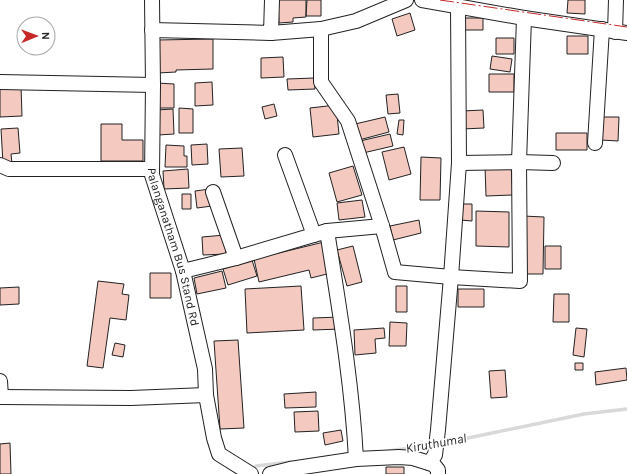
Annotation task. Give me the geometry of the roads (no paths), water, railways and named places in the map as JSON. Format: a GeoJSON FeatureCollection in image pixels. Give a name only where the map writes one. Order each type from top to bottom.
{"type":"FeatureCollection","features":[{"type":"Feature","properties":{"kind":"street","name":"Palanganatham Bus Stand Rd"},"geometry":{"type":"LineString","coordinates":[[152,0],[152,175],[183,271],[205,369],[206,395],[214,438],[220,454],[251,474]]}},
{"type":"Feature","properties":{"kind":"street"},"geometry":{"type":"LineString","coordinates":[[271,33],[272,0]]}},
{"type":"Feature","properties":{"kind":"street"},"geometry":{"type":"LineString","coordinates":[[152,30],[271,33],[321,29],[356,20],[406,0]]}},
{"type":"Feature","properties":{"kind":"street"},"geometry":{"type":"LineString","coordinates":[[422,0],[524,18],[614,31]]}},
{"type":"Feature","properties":{"kind":"street"},"geometry":{"type":"LineString","coordinates":[[595,143],[614,31],[616,0]]}},
{"type":"Feature","properties":{"kind":"street"},"geometry":{"type":"LineString","coordinates":[[438,474],[438,470],[432,459],[438,430],[459,163],[451,4]]}},
{"type":"Feature","properties":{"kind":"street"},"geometry":{"type":"LineString","coordinates":[[321,29],[321,82],[348,122],[382,226],[395,272],[520,281],[519,162],[524,18]]}},
{"type":"Feature","properties":{"kind":"street"},"geometry":{"type":"LineString","coordinates":[[0,82],[153,84]]}},
{"type":"Feature","properties":{"kind":"street"},"geometry":{"type":"LineString","coordinates":[[285,155],[321,233],[341,319],[354,425],[356,459]]}},
{"type":"Feature","properties":{"kind":"street"},"geometry":{"type":"LineString","coordinates":[[459,163],[553,163]]}},
{"type":"Feature","properties":{"kind":"street"},"geometry":{"type":"LineString","coordinates":[[0,165],[9,169],[152,169]]}},
{"type":"Feature","properties":{"kind":"street"},"geometry":{"type":"LineString","coordinates":[[214,192],[236,258]]}},
{"type":"Feature","properties":{"kind":"street"},"geometry":{"type":"LineString","coordinates":[[183,271],[236,258],[321,233],[382,226]]}},
{"type":"Feature","properties":{"kind":"street"},"geometry":{"type":"LineString","coordinates":[[0,381],[1,397],[131,398],[206,395]]}},
{"type":"Feature","properties":{"kind":"street"},"geometry":{"type":"LineString","coordinates":[[270,474],[290,469],[356,459],[399,457],[432,459]]}},
{"type":"Feature","properties":{"kind":"waterway","name":"Kiruthumal"},"geometry":{"type":"LineString","coordinates":[[439,444],[584,414],[627,409]]}},
{"type":"Feature","properties":{"kind":"waterway","name":"Kiruthumal"},"geometry":{"type":"LineString","coordinates":[[388,451],[433,445]]}},
{"type":"Feature","properties":{"kind":"waterway","name":"Kiruthumal"},"geometry":{"type":"LineString","coordinates":[[250,471],[256,466],[290,462]]}}]}
